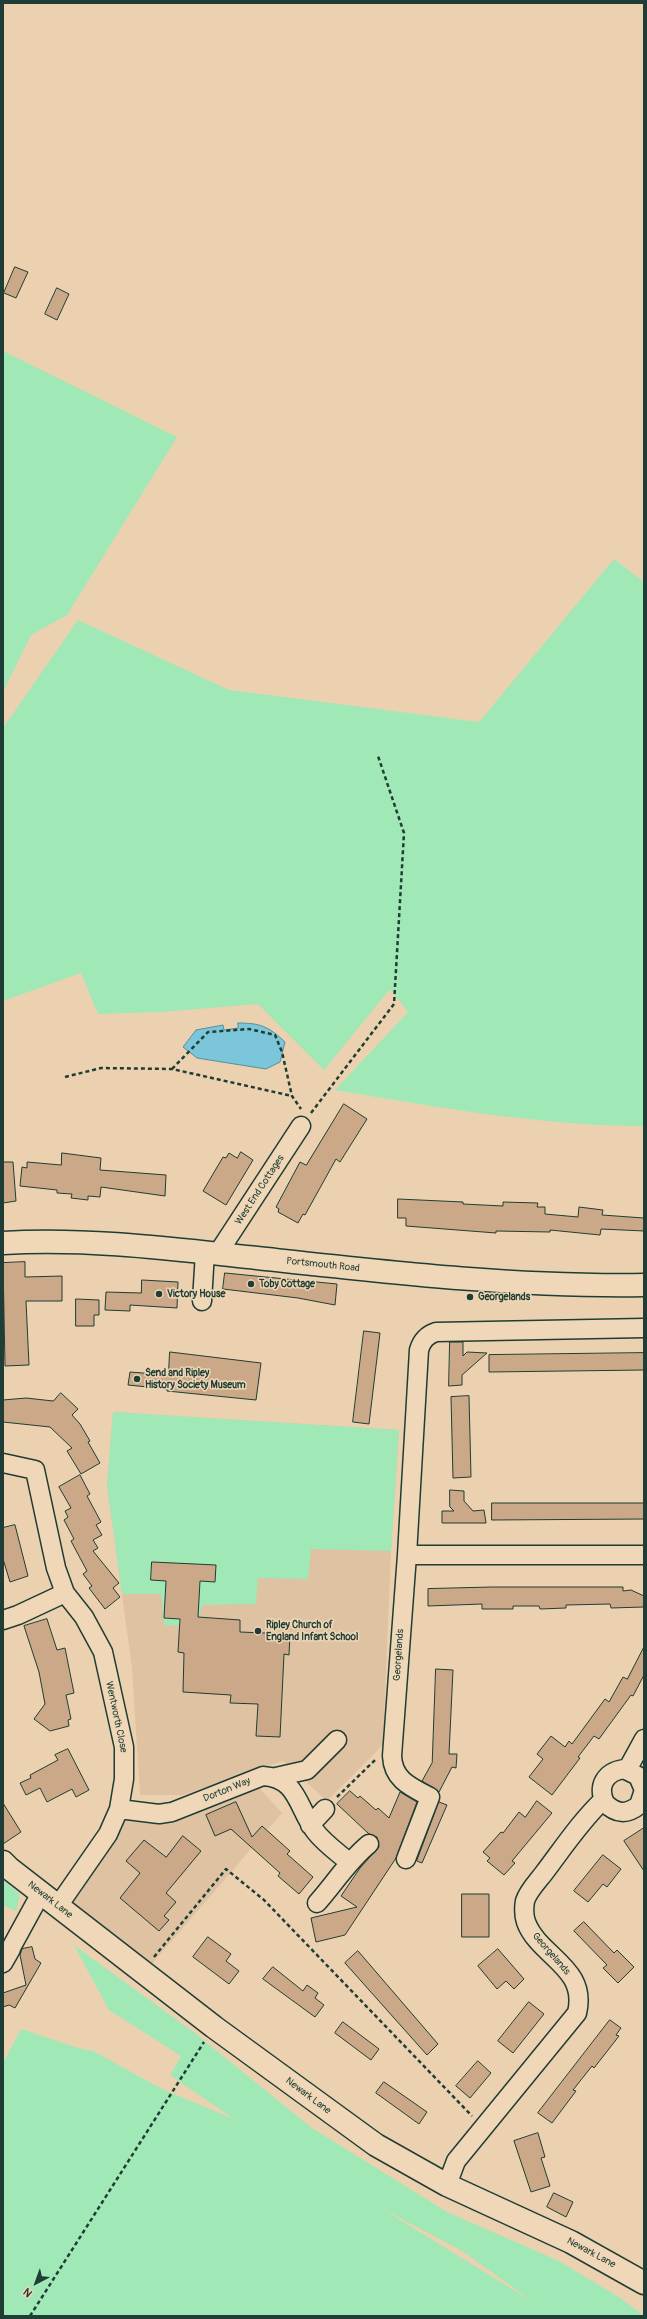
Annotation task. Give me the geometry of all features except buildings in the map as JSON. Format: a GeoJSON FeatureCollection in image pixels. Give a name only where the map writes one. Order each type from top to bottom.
{"type":"FeatureCollection","features":[{"type":"Feature","properties":{"kind":"main road","name":"Portsmouth Road"},"geometry":{"type":"LineString","coordinates":[[3,1243],[67,1242],[212,1253],[493,1281],[644,1285]]}},
{"type":"Feature","properties":{"kind":"main road","name":"Newark Lane"},"geometry":{"type":"LineString","coordinates":[[3,1862],[49,1900],[214,2026],[370,2141],[411,2166],[447,2185],[571,2242],[644,2283]]}},
{"type":"Feature","properties":{"kind":"street","name":"West End Cottages"},"geometry":{"type":"LineString","coordinates":[[212,1253],[302,1124]]}},
{"type":"Feature","properties":{"kind":"street"},"geometry":{"type":"LineString","coordinates":[[202,1301],[212,1253]]}},
{"type":"Feature","properties":{"kind":"street","name":"Georgelands"},"geometry":{"type":"LineString","coordinates":[[406,1859],[430,1797],[400,1779],[395,1773],[392,1749],[407,1555],[419,1350],[426,1338],[436,1332],[644,1328]]}},
{"type":"Feature","properties":{"kind":"street","name":"Wentworth Close"},"geometry":{"type":"LineString","coordinates":[[3,1463],[36,1470],[56,1568],[65,1592],[84,1617],[103,1652],[124,1747],[124,1778],[119,1809],[108,1834],[49,1900],[9,1953]]}},
{"type":"Feature","properties":{"kind":"street"},"geometry":{"type":"LineString","coordinates":[[407,1555],[644,1555]]}},
{"type":"Feature","properties":{"kind":"street"},"geometry":{"type":"LineString","coordinates":[[3,1620],[18,1615],[65,1592]]}},
{"type":"Feature","properties":{"kind":"street"},"geometry":{"type":"LineString","coordinates":[[627,1770],[644,1739]]}},
{"type":"Feature","properties":{"kind":"street","name":"Dorton Way"},"geometry":{"type":"LineString","coordinates":[[119,1809],[159,1814],[172,1812],[263,1776],[276,1777],[307,1770],[337,1740]]}},
{"type":"Feature","properties":{"kind":"street"},"geometry":{"type":"LineString","coordinates":[[616,1770],[627,1770],[638,1776],[644,1790],[639,1805],[626,1812],[611,1809],[603,1800],[601,1788],[604,1780],[616,1770]]}},
{"type":"Feature","properties":{"kind":"street"},"geometry":{"type":"LineString","coordinates":[[276,1777],[285,1782],[293,1790],[310,1825],[332,1848],[349,1862]]}},
{"type":"Feature","properties":{"kind":"street","name":"Georgelands"},"geometry":{"type":"LineString","coordinates":[[447,2185],[456,2161],[577,2013],[580,2001],[578,1988],[571,1976],[532,1932],[526,1922],[525,1901],[584,1818],[603,1800]]}},
{"type":"Feature","properties":{"kind":"street"},"geometry":{"type":"LineString","coordinates":[[310,1825],[325,1809]]}},
{"type":"Feature","properties":{"kind":"street"},"geometry":{"type":"LineString","coordinates":[[317,1903],[338,1880],[349,1862],[369,1844]]}},
{"type":"Feature","properties":{"kind":"path"},"geometry":{"type":"LineString","coordinates":[[302,1124],[394,1004],[404,833],[378,756]]}},
{"type":"Feature","properties":{"kind":"path"},"geometry":{"type":"LineString","coordinates":[[172,1069],[208,1032],[249,1029],[275,1036],[282,1052],[292,1096],[301,1106],[302,1124]]}},
{"type":"Feature","properties":{"kind":"path"},"geometry":{"type":"LineString","coordinates":[[65,1077],[101,1068],[172,1069],[292,1096]]}},
{"type":"Feature","properties":{"kind":"path"},"geometry":{"type":"LineString","coordinates":[[325,1809],[392,1749]]}},
{"type":"Feature","properties":{"kind":"path"},"geometry":{"type":"LineString","coordinates":[[142,1971],[226,1869],[264,1900],[465,2110],[484,2127]]}},
{"type":"Feature","properties":{"kind":"path"},"geometry":{"type":"LineString","coordinates":[[30,2316],[214,2026]]}},
{"type":"Feature","properties":{"kind":"shaded area","name":"Ripley Church of England Infant School"},"geometry":{"type":"Polygon","coordinates":[[[113,1412],[399,1430],[391,1551],[383,1745],[327,1801],[283,1761],[183,1795],[140,1795],[132,1668],[107,1485],[113,1412]]]}},
{"type":"Feature","properties":{"kind":"shaded area"},"geometry":{"type":"Polygon","coordinates":[[[252,1780],[282,1813],[144,1973],[58,1906],[119,1809],[145,1813],[252,1780]]]}},
{"type":"Feature","properties":{"kind":"green space"},"geometry":{"type":"Polygon","coordinates":[[[3,351],[177,437],[67,615],[31,635],[3,692],[3,351]]]}},
{"type":"Feature","properties":{"kind":"green space"},"geometry":{"type":"Polygon","coordinates":[[[614,559],[644,582],[644,1126],[566,1123],[527,1119],[450,1109],[335,1090],[408,1012],[390,989],[324,1070],[258,1004],[161,1012],[98,1014],[81,973],[3,1001],[3,728],[78,620],[229,690],[479,722],[614,559]]]}},
{"type":"Feature","properties":{"kind":"green space"},"geometry":{"type":"Polygon","coordinates":[[[113,1412],[399,1430],[391,1551],[311,1549],[308,1579],[258,1578],[256,1604],[202,1605],[197,1626],[164,1625],[161,1594],[122,1594],[107,1485],[113,1412]]]}},
{"type":"Feature","properties":{"kind":"green space"},"geometry":{"type":"Polygon","coordinates":[[[3,1880],[20,1894],[16,1911],[3,1905],[3,1880]]]}},
{"type":"Feature","properties":{"kind":"green space"},"geometry":{"type":"Polygon","coordinates":[[[74,1945],[196,2034],[312,2128],[447,2212],[559,2261],[622,2299],[644,2316],[3,2316],[3,2063],[21,2029],[78,2048],[93,2051],[162,2089],[234,2119],[170,2075],[181,2056],[109,2010],[74,1945]],[[379,2207],[535,2303],[462,2251],[379,2207]]]}},
{"type":"Feature","properties":{"kind":"water"},"geometry":{"type":"Polygon","coordinates":[[[238,1023],[263,1026],[274,1032],[285,1042],[280,1062],[266,1069],[197,1058],[183,1047],[196,1030],[223,1025],[224,1030],[238,1028],[238,1023]]]}},
{"type":"Feature","properties":{"kind":"place","name":"Toby Cottage"},"geometry":{"type":"Point","coordinates":[251,1284]}},
{"type":"Feature","properties":{"kind":"place","name":"Victory House"},"geometry":{"type":"Point","coordinates":[159,1294]}},
{"type":"Feature","properties":{"kind":"place","name":"Georgelands"},"geometry":{"type":"Point","coordinates":[470,1297]}},
{"type":"Feature","properties":{"kind":"place","name":"Send and Ripley History Society Museum"},"geometry":{"type":"Point","coordinates":[137,1379]}},
{"type":"Feature","properties":{"kind":"place","name":"Ripley Church of England Infant School"},"geometry":{"type":"Point","coordinates":[258,1631]}}]}
